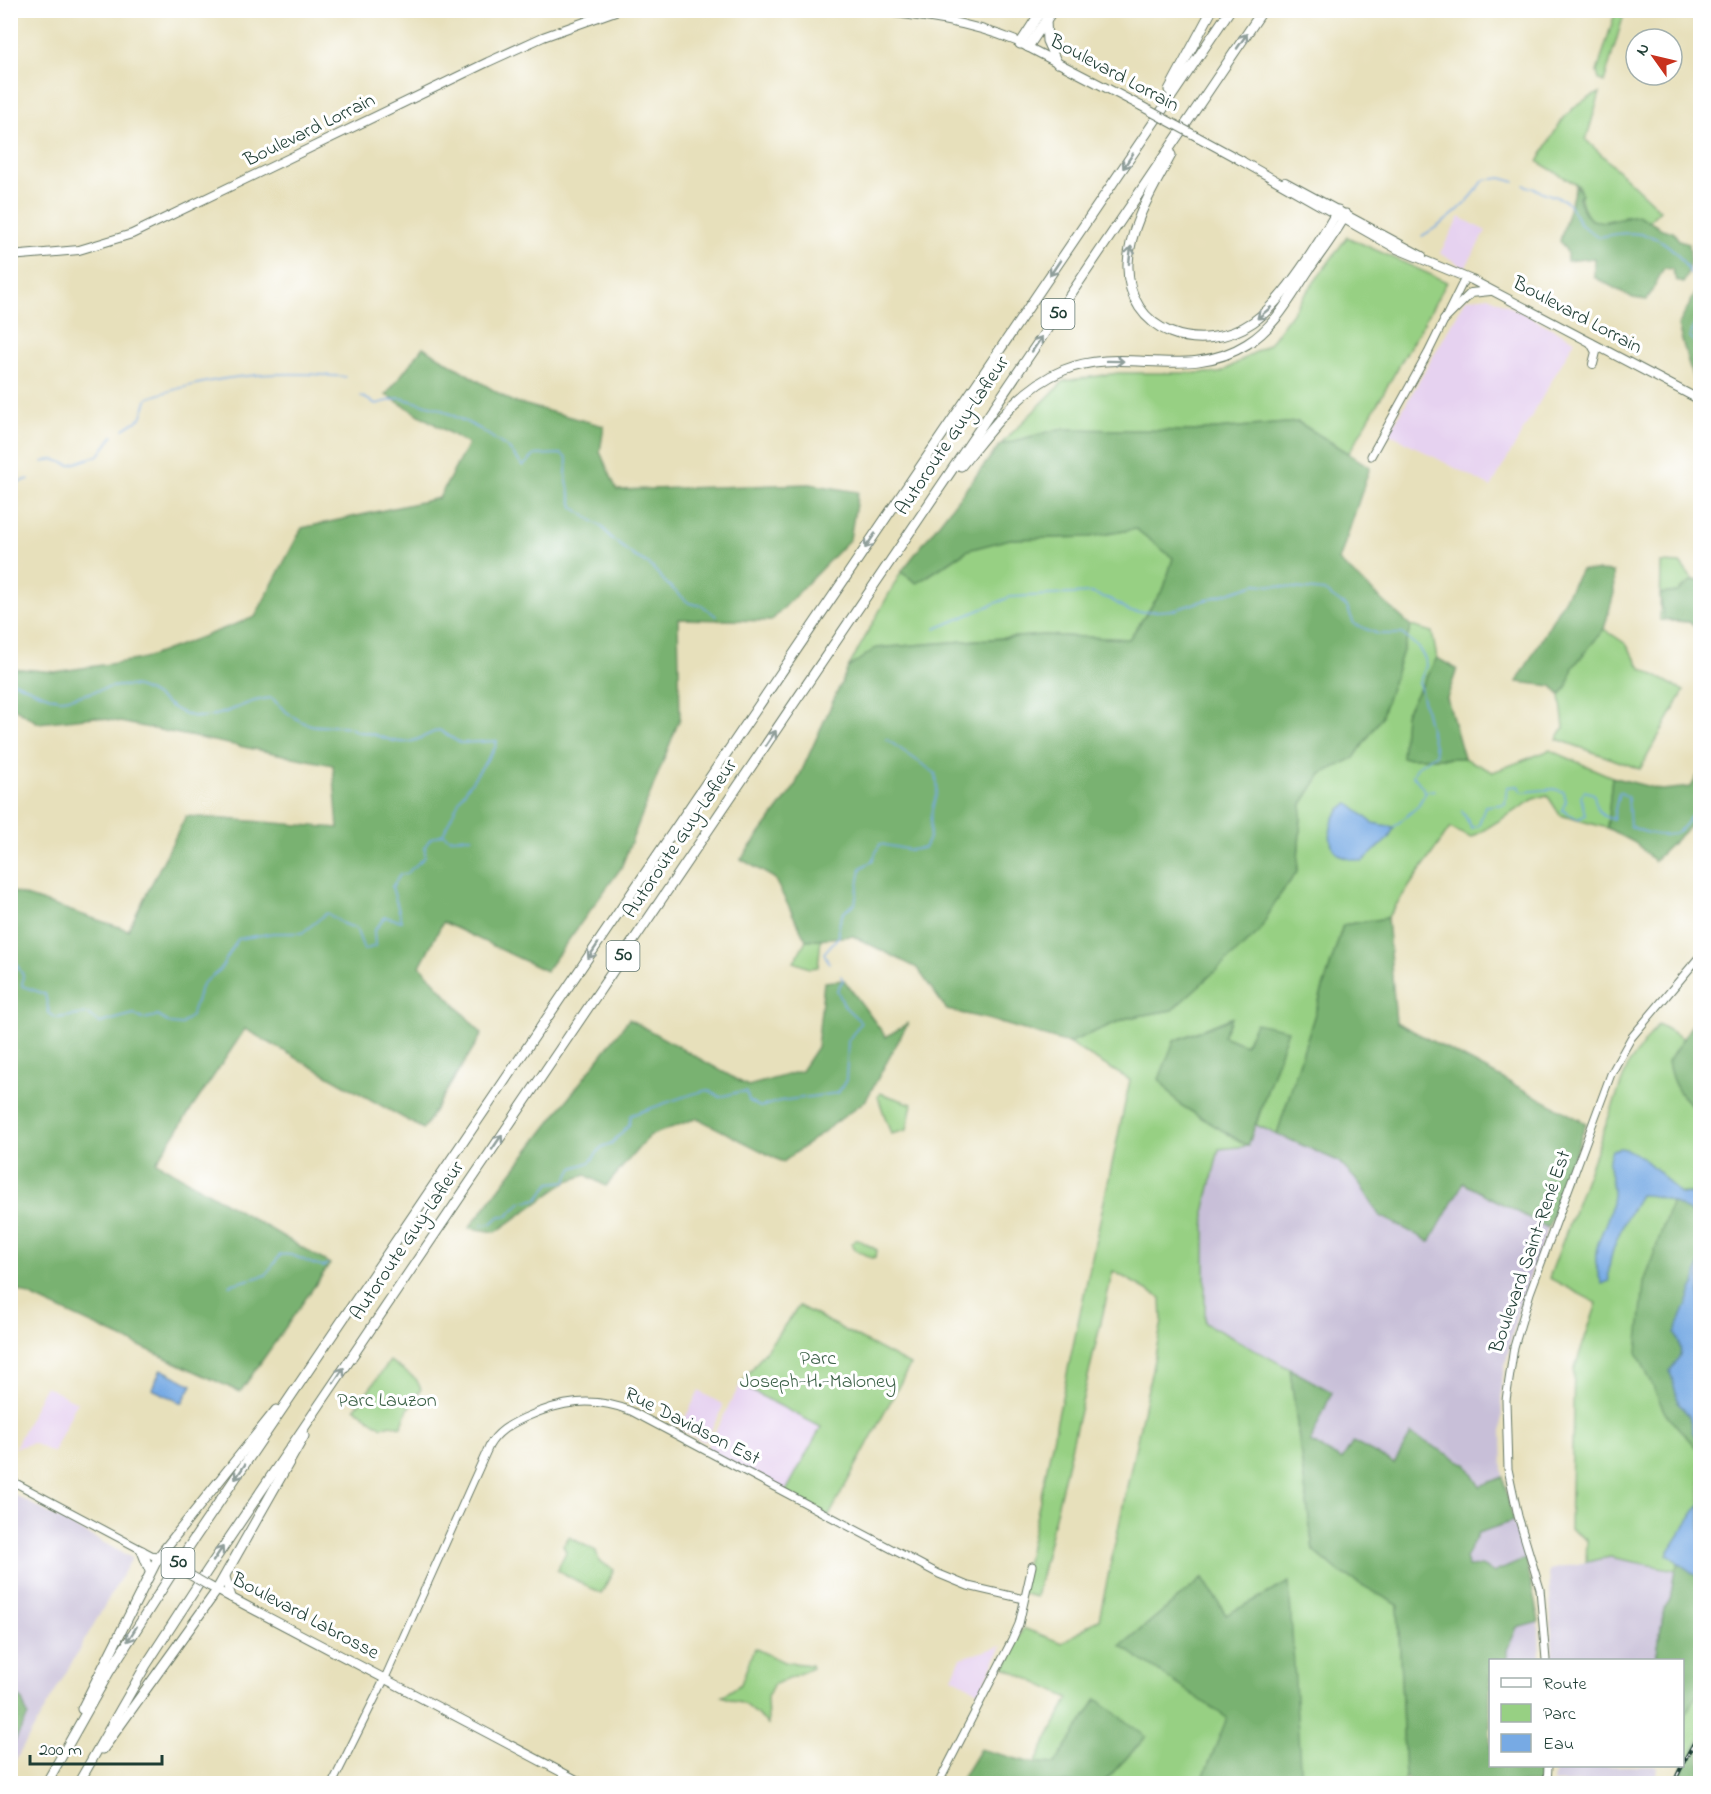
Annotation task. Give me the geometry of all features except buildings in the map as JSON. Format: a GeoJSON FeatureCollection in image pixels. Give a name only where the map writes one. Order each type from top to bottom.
{"type":"FeatureCollection","features":[{"type":"Feature","properties":{"kind":"highway"},"geometry":{"type":"LineString","coordinates":[[1024,46],[1042,10]]}},
{"type":"Feature","properties":{"kind":"highway"},"geometry":{"type":"LineString","coordinates":[[1024,46],[1053,10]]}},
{"type":"Feature","properties":{"kind":"highway"},"geometry":{"type":"LineString","coordinates":[[1144,137],[1212,10]]}},
{"type":"Feature","properties":{"kind":"highway","name":"Autoroute Guy-Lafleur"},"geometry":{"type":"LineString","coordinates":[[46,1784],[150,1606],[1230,10]]}},
{"type":"Feature","properties":{"kind":"highway","name":"Autoroute Guy-Lafleur"},"geometry":{"type":"LineString","coordinates":[[79,1784],[167,1631],[1263,10]]}},
{"type":"Feature","properties":{"kind":"highway"},"geometry":{"type":"LineString","coordinates":[[1046,20],[1047,41],[1057,63]]}},
{"type":"Feature","properties":{"kind":"highway"},"geometry":{"type":"LineString","coordinates":[[1194,113],[1146,203],[1131,246],[1128,269],[1132,291],[1143,311],[1157,325],[1179,336],[1201,340],[1226,335],[1249,324],[1278,299],[1341,215]]}},
{"type":"Feature","properties":{"kind":"highway"},"geometry":{"type":"LineString","coordinates":[[922,514],[1006,411],[1029,390],[1054,374],[1098,362],[1176,364],[1200,362],[1229,354],[1249,343],[1278,315],[1341,215]]}},
{"type":"Feature","properties":{"kind":"highway"},"geometry":{"type":"LineString","coordinates":[[58,1762],[92,1686],[150,1571],[161,1560],[308,1371]]}},
{"type":"Feature","properties":{"kind":"highway"},"geometry":{"type":"LineString","coordinates":[[79,1784],[213,1588],[225,1577],[325,1396]]}},
{"type":"Feature","properties":{"kind":"highway"},"geometry":{"type":"LineString","coordinates":[[142,1551],[150,1571]]}},
{"type":"Feature","properties":{"kind":"highway"},"geometry":{"type":"LineString","coordinates":[[225,1577],[231,1597]]}},
{"type":"Feature","properties":{"kind":"main road","name":"Boulevard Lorrain"},"geometry":{"type":"LineString","coordinates":[[10,256],[79,250],[132,234],[488,62],[543,37],[618,10]]}},
{"type":"Feature","properties":{"kind":"main road","name":"Boulevard Lorrain"},"geometry":{"type":"LineString","coordinates":[[865,10],[948,21],[983,30],[1024,46],[1141,106],[1341,215],[1409,255],[1495,292],[1701,400]]}},
{"type":"Feature","properties":{"kind":"main road"},"geometry":{"type":"LineString","coordinates":[[1444,320],[1471,293],[1495,292]]}},
{"type":"Feature","properties":{"kind":"main road"},"geometry":{"type":"LineString","coordinates":[[1589,341],[1596,352],[1593,364],[1603,355],[1614,354]]}},
{"type":"Feature","properties":{"kind":"main road","name":"Boulevard Labrosse"},"geometry":{"type":"LineString","coordinates":[[161,1560],[584,1784]]}},
{"type":"Feature","properties":{"kind":"street"},"geometry":{"type":"LineString","coordinates":[[1371,456],[1465,278]]}},
{"type":"Feature","properties":{"kind":"street","name":"Boulevard Saint-René Est"},"geometry":{"type":"LineString","coordinates":[[1546,1659],[1540,1589],[1518,1516],[1508,1469],[1506,1396],[1514,1347],[1530,1293],[1611,1074],[1631,1038],[1701,956]]}},
{"type":"Feature","properties":{"kind":"street","name":"Rue Davidson Est"},"geometry":{"type":"LineString","coordinates":[[332,1784],[385,1678],[493,1440],[506,1427],[551,1406],[596,1401],[631,1411],[939,1574],[968,1586],[1024,1599]]}},
{"type":"Feature","properties":{"kind":"street","name":"Boulevard Labrosse"},"geometry":{"type":"LineString","coordinates":[[10,1480],[161,1560]]}},
{"type":"Feature","properties":{"kind":"street"},"geometry":{"type":"LineString","coordinates":[[938,1784],[1012,1640],[1032,1566]]}},
{"type":"Feature","properties":{"kind":"street"},"geometry":{"type":"LineString","coordinates":[[1547,1784],[1548,1767]]}},
{"type":"Feature","properties":{"kind":"shaded area"},"geometry":{"type":"Polygon","coordinates":[[[1460,217],[1486,231],[1465,268],[1440,253],[1460,217]]]}},
{"type":"Feature","properties":{"kind":"shaded area"},"geometry":{"type":"Polygon","coordinates":[[[1489,296],[1575,340],[1491,487],[1389,433],[1466,299],[1489,296]]]}},
{"type":"Feature","properties":{"kind":"shaded area"},"geometry":{"type":"Polygon","coordinates":[[[1256,1125],[1338,1161],[1360,1184],[1379,1215],[1430,1242],[1462,1183],[1548,1228],[1519,1306],[1501,1383],[1503,1477],[1480,1486],[1465,1464],[1412,1434],[1394,1464],[1353,1442],[1343,1460],[1310,1442],[1332,1392],[1205,1323],[1205,1208],[1219,1148],[1248,1146],[1256,1125]]]}},
{"type":"Feature","properties":{"kind":"shaded area"},"geometry":{"type":"Polygon","coordinates":[[[740,1385],[821,1427],[785,1493],[705,1450],[740,1385]]]}},
{"type":"Feature","properties":{"kind":"shaded area"},"geometry":{"type":"Polygon","coordinates":[[[45,1386],[77,1402],[53,1453],[33,1443],[15,1448],[45,1386]]]}},
{"type":"Feature","properties":{"kind":"shaded area"},"geometry":{"type":"Polygon","coordinates":[[[699,1391],[722,1404],[723,1407],[705,1442],[679,1429],[699,1391]]]}},
{"type":"Feature","properties":{"kind":"shaded area"},"geometry":{"type":"Polygon","coordinates":[[[11,1493],[132,1558],[11,1768],[11,1493]]]}},
{"type":"Feature","properties":{"kind":"shaded area"},"geometry":{"type":"Polygon","coordinates":[[[1513,1521],[1526,1559],[1493,1573],[1482,1566],[1467,1567],[1465,1558],[1478,1533],[1513,1521]]]}},
{"type":"Feature","properties":{"kind":"shaded area"},"geometry":{"type":"Polygon","coordinates":[[[1610,1557],[1675,1570],[1670,1600],[1664,1610],[1656,1659],[1553,1659],[1549,1570],[1610,1557]]]}},
{"type":"Feature","properties":{"kind":"shaded area"},"geometry":{"type":"Polygon","coordinates":[[[1539,1622],[1540,1659],[1507,1659],[1507,1650],[1517,1628],[1539,1622]]]}},
{"type":"Feature","properties":{"kind":"shaded area"},"geometry":{"type":"Polygon","coordinates":[[[1002,1646],[980,1692],[952,1677],[961,1658],[1002,1646]]]}},
{"type":"Feature","properties":{"kind":"shaded area"},"geometry":{"type":"Polygon","coordinates":[[[1555,1767],[1657,1767],[1655,1783],[1553,1783],[1555,1767]]]}},
{"type":"Feature","properties":{"kind":"green space"},"geometry":{"type":"Polygon","coordinates":[[[1616,10],[1625,11],[1604,82],[1599,80],[1597,72],[1616,10]]]}},
{"type":"Feature","properties":{"kind":"green space"},"geometry":{"type":"Polygon","coordinates":[[[1600,93],[1586,140],[1660,210],[1649,221],[1637,216],[1626,216],[1596,222],[1589,218],[1583,206],[1579,186],[1538,162],[1569,112],[1588,98],[1600,93]]]}},
{"type":"Feature","properties":{"kind":"green space"},"geometry":{"type":"Polygon","coordinates":[[[1576,185],[1582,194],[1579,198],[1584,212],[1591,220],[1606,222],[1638,215],[1662,229],[1673,232],[1679,240],[1688,243],[1689,264],[1683,283],[1676,280],[1672,269],[1664,268],[1647,300],[1633,298],[1594,277],[1594,258],[1567,261],[1567,252],[1560,241],[1576,185]]]}},
{"type":"Feature","properties":{"kind":"green space"},"geometry":{"type":"Polygon","coordinates":[[[1347,237],[1447,282],[1349,453],[1298,422],[1193,431],[1059,429],[1000,445],[1064,381],[1118,373],[1220,373],[1269,344],[1347,237]]]}},
{"type":"Feature","properties":{"kind":"green space"},"geometry":{"type":"Polygon","coordinates":[[[1700,285],[1700,385],[1693,379],[1678,326],[1700,285]]]}},
{"type":"Feature","properties":{"kind":"green space"},"geometry":{"type":"Polygon","coordinates":[[[423,347],[511,401],[604,426],[600,452],[617,490],[810,484],[858,492],[850,539],[771,621],[678,619],[680,718],[621,868],[546,971],[443,922],[420,966],[482,1034],[423,1129],[245,1029],[156,1162],[330,1264],[240,1392],[11,1287],[11,891],[128,930],[186,816],[338,828],[333,765],[95,717],[38,723],[11,706],[11,668],[55,672],[143,659],[255,617],[302,528],[439,498],[468,444],[386,395],[423,347]]]}},
{"type":"Feature","properties":{"kind":"green space"},"geometry":{"type":"Polygon","coordinates":[[[1298,422],[1370,467],[1339,561],[1411,626],[1381,718],[1354,758],[1321,774],[1302,804],[1297,872],[1277,899],[1259,932],[1172,1010],[1127,1018],[1068,1043],[987,1019],[947,1010],[917,968],[853,936],[806,940],[774,878],[741,859],[794,788],[848,668],[876,648],[1043,635],[1129,639],[1164,588],[1173,558],[1136,529],[1090,537],[1010,539],[968,550],[917,583],[901,572],[1000,445],[1059,429],[1193,431],[1298,422]]]}},
{"type":"Feature","properties":{"kind":"green space"},"geometry":{"type":"Polygon","coordinates":[[[1136,529],[1173,558],[1164,588],[1129,639],[1043,635],[876,648],[848,668],[901,572],[917,583],[968,550],[1010,539],[1090,537],[1136,529]]]}},
{"type":"Feature","properties":{"kind":"green space"},"geometry":{"type":"Polygon","coordinates":[[[1661,563],[1681,564],[1693,580],[1700,582],[1700,629],[1689,622],[1660,620],[1661,563]]]}},
{"type":"Feature","properties":{"kind":"green space"},"geometry":{"type":"Polygon","coordinates":[[[1581,570],[1613,572],[1614,593],[1604,629],[1573,667],[1567,687],[1560,695],[1552,686],[1517,682],[1581,570]]]}},
{"type":"Feature","properties":{"kind":"green space"},"geometry":{"type":"Polygon","coordinates":[[[1693,580],[1700,581],[1700,629],[1689,622],[1664,620],[1660,594],[1677,592],[1693,580]]]}},
{"type":"Feature","properties":{"kind":"green space"},"geometry":{"type":"Polygon","coordinates":[[[1411,626],[1432,632],[1437,658],[1405,714],[1403,758],[1464,758],[1493,772],[1550,750],[1612,777],[1607,828],[1560,815],[1547,795],[1534,799],[1471,838],[1450,828],[1387,918],[1343,925],[1277,1134],[1256,1125],[1287,1030],[1245,1045],[1223,1036],[1231,1018],[1174,1041],[1179,1104],[1248,1146],[1219,1149],[1205,1208],[1205,1323],[1290,1369],[1313,1550],[1340,1573],[1398,1604],[1405,1778],[1403,1783],[1301,1783],[1299,1771],[1226,1615],[1203,1578],[1121,1646],[1228,1718],[1201,1783],[1103,1783],[1146,1737],[1055,1764],[1035,1763],[1069,1698],[1005,1668],[1023,1628],[1062,1643],[1099,1619],[1162,1322],[1161,1298],[1113,1271],[1036,1597],[1020,1593],[1130,1080],[1068,1043],[1127,1018],[1172,1010],[1277,899],[1297,872],[1302,804],[1321,774],[1354,758],[1381,718],[1411,626]]]}},
{"type":"Feature","properties":{"kind":"green space"},"geometry":{"type":"Polygon","coordinates":[[[1604,629],[1626,644],[1641,668],[1684,691],[1640,769],[1557,739],[1564,727],[1560,695],[1567,687],[1573,667],[1604,629]]]}},
{"type":"Feature","properties":{"kind":"green space"},"geometry":{"type":"Polygon","coordinates":[[[1437,658],[1457,669],[1447,698],[1464,758],[1402,758],[1405,714],[1437,658]]]}},
{"type":"Feature","properties":{"kind":"green space"},"geometry":{"type":"Polygon","coordinates":[[[1700,771],[1700,828],[1693,823],[1654,861],[1637,844],[1607,828],[1612,777],[1662,790],[1691,787],[1700,771]]]}},
{"type":"Feature","properties":{"kind":"green space"},"geometry":{"type":"Polygon","coordinates":[[[1387,918],[1396,1022],[1586,1123],[1548,1228],[1463,1183],[1430,1242],[1379,1215],[1360,1184],[1338,1161],[1277,1134],[1343,925],[1387,918]]]}},
{"type":"Feature","properties":{"kind":"green space"},"geometry":{"type":"Polygon","coordinates":[[[821,939],[818,967],[809,968],[794,962],[806,940],[821,939]]]}},
{"type":"Feature","properties":{"kind":"green space"},"geometry":{"type":"Polygon","coordinates":[[[844,980],[886,1037],[908,1023],[866,1100],[783,1162],[697,1118],[649,1136],[606,1186],[586,1175],[568,1181],[496,1232],[469,1228],[629,1019],[748,1086],[801,1071],[817,1047],[824,982],[844,980]]]}},
{"type":"Feature","properties":{"kind":"green space"},"geometry":{"type":"Polygon","coordinates":[[[1700,1012],[1700,1111],[1678,1090],[1668,1062],[1700,1012]]]}},
{"type":"Feature","properties":{"kind":"green space"},"geometry":{"type":"Polygon","coordinates":[[[1232,1018],[1223,1036],[1245,1045],[1256,1023],[1288,1030],[1248,1146],[1179,1104],[1159,1079],[1174,1041],[1232,1018]]]}},
{"type":"Feature","properties":{"kind":"green space"},"geometry":{"type":"Polygon","coordinates":[[[1658,1024],[1700,1048],[1700,1783],[1678,1783],[1682,1767],[1684,1767],[1684,1659],[1656,1659],[1664,1609],[1670,1600],[1675,1570],[1610,1557],[1586,1562],[1587,1540],[1570,1529],[1574,1370],[1597,1303],[1549,1278],[1628,1065],[1658,1024]]]}},
{"type":"Feature","properties":{"kind":"green space"},"geometry":{"type":"Polygon","coordinates":[[[880,1093],[912,1104],[907,1130],[891,1134],[878,1097],[880,1093]]]}},
{"type":"Feature","properties":{"kind":"green space"},"geometry":{"type":"Polygon","coordinates":[[[1700,1192],[1700,1452],[1665,1413],[1637,1352],[1644,1283],[1674,1194],[1700,1192]]]}},
{"type":"Feature","properties":{"kind":"green space"},"geometry":{"type":"Polygon","coordinates":[[[857,1239],[877,1250],[876,1257],[871,1258],[854,1249],[852,1243],[857,1239]]]}},
{"type":"Feature","properties":{"kind":"green space","name":"Parc Joseph-H.-Maloney"},"geometry":{"type":"Polygon","coordinates":[[[799,1306],[910,1365],[829,1516],[785,1493],[821,1427],[740,1385],[799,1306]]]}},
{"type":"Feature","properties":{"kind":"green space","name":"Parc Lauzon"},"geometry":{"type":"Polygon","coordinates":[[[390,1361],[416,1379],[421,1389],[408,1409],[401,1427],[391,1424],[382,1427],[355,1408],[390,1361]]]}},
{"type":"Feature","properties":{"kind":"green space"},"geometry":{"type":"Polygon","coordinates":[[[1290,1369],[1332,1392],[1310,1442],[1342,1460],[1353,1442],[1394,1464],[1411,1434],[1466,1464],[1480,1486],[1503,1477],[1513,1521],[1478,1533],[1465,1558],[1468,1567],[1482,1566],[1493,1573],[1526,1559],[1539,1622],[1517,1628],[1507,1650],[1507,1659],[1489,1659],[1489,1767],[1541,1767],[1540,1783],[1420,1784],[1405,1778],[1398,1605],[1340,1573],[1313,1550],[1290,1369]]]}},
{"type":"Feature","properties":{"kind":"green space"},"geometry":{"type":"Polygon","coordinates":[[[1700,1520],[1700,1689],[1685,1715],[1684,1659],[1656,1659],[1664,1609],[1670,1600],[1675,1570],[1700,1520]]]}},
{"type":"Feature","properties":{"kind":"green space"},"geometry":{"type":"Polygon","coordinates":[[[569,1537],[596,1551],[599,1561],[614,1570],[601,1594],[557,1570],[566,1552],[563,1545],[569,1537]]]}},
{"type":"Feature","properties":{"kind":"green space"},"geometry":{"type":"Polygon","coordinates":[[[1203,1578],[1226,1615],[1289,1582],[1301,1783],[1201,1783],[1227,1718],[1121,1646],[1203,1578]]]}},
{"type":"Feature","properties":{"kind":"green space"},"geometry":{"type":"Polygon","coordinates":[[[754,1648],[784,1662],[811,1665],[812,1668],[773,1685],[767,1697],[768,1724],[746,1705],[722,1696],[741,1684],[754,1648]]]}},
{"type":"Feature","properties":{"kind":"green space"},"geometry":{"type":"Polygon","coordinates":[[[11,1692],[21,1698],[28,1716],[11,1748],[11,1692]]]}},
{"type":"Feature","properties":{"kind":"green space"},"geometry":{"type":"Polygon","coordinates":[[[1097,1699],[1146,1737],[1103,1783],[967,1784],[961,1780],[980,1749],[1028,1762],[1055,1764],[1097,1699]]]}},
{"type":"Feature","properties":{"kind":"green space"},"geometry":{"type":"Polygon","coordinates":[[[1700,1739],[1700,1783],[1682,1783],[1685,1766],[1700,1739]]]}},
{"type":"Feature","properties":{"kind":"water"},"geometry":{"type":"Polygon","coordinates":[[[1349,804],[1373,823],[1394,827],[1389,838],[1363,861],[1349,859],[1336,852],[1332,846],[1330,832],[1334,817],[1338,811],[1349,804]]]}},
{"type":"Feature","properties":{"kind":"water"},"geometry":{"type":"Polygon","coordinates":[[[1621,1148],[1646,1161],[1681,1195],[1690,1194],[1700,1200],[1700,1223],[1688,1211],[1673,1202],[1640,1195],[1623,1225],[1614,1248],[1609,1281],[1602,1284],[1596,1258],[1613,1195],[1609,1161],[1612,1150],[1621,1148]]]}},
{"type":"Feature","properties":{"kind":"water"},"geometry":{"type":"Polygon","coordinates":[[[1700,1260],[1700,1440],[1693,1433],[1689,1416],[1679,1404],[1670,1371],[1681,1349],[1675,1333],[1695,1284],[1700,1260]]]}},
{"type":"Feature","properties":{"kind":"water"},"geometry":{"type":"Polygon","coordinates":[[[161,1369],[192,1385],[182,1403],[152,1389],[161,1369]]]}},
{"type":"Feature","properties":{"kind":"water"},"geometry":{"type":"Polygon","coordinates":[[[1700,1503],[1700,1573],[1698,1577],[1667,1554],[1700,1503]]]}},
{"type":"Feature","properties":{"kind":"waterway"},"geometry":{"type":"LineString","coordinates":[[1422,236],[1456,212],[1484,180],[1501,178],[1515,182]]}},
{"type":"Feature","properties":{"kind":"waterway"},"geometry":{"type":"LineString","coordinates":[[1524,185],[1567,201],[1581,225],[1599,237],[1629,233],[1653,237],[1674,251],[1691,275]]}},
{"type":"Feature","properties":{"kind":"waterway"},"geometry":{"type":"LineString","coordinates":[[1700,311],[1690,337],[1696,343],[1700,342]]}},
{"type":"Feature","properties":{"kind":"waterway"},"geometry":{"type":"LineString","coordinates":[[124,429],[141,418],[148,398],[196,384],[270,374],[345,377]]}},
{"type":"Feature","properties":{"kind":"waterway"},"geometry":{"type":"LineString","coordinates":[[361,396],[376,404],[400,398],[438,408],[480,429],[509,449],[523,466],[535,455],[561,454],[567,458],[566,477],[573,507],[603,528],[612,539],[634,556],[649,564],[689,603],[703,606],[716,616]]}},
{"type":"Feature","properties":{"kind":"waterway"},"geometry":{"type":"LineString","coordinates":[[43,462],[53,459],[70,465],[99,455],[113,436]]}},
{"type":"Feature","properties":{"kind":"waterway"},"geometry":{"type":"LineString","coordinates":[[10,485],[29,479]]}},
{"type":"Feature","properties":{"kind":"waterway"},"geometry":{"type":"LineString","coordinates":[[935,629],[1010,597],[1091,593],[1110,599],[1131,612],[1140,612],[1174,610],[1256,584],[1324,591],[1347,607],[1354,624],[1378,634],[1402,634],[1418,647],[1425,659],[1426,666],[1419,683],[1436,754],[1418,766],[1413,775],[1426,792],[1434,790]]}},
{"type":"Feature","properties":{"kind":"waterway"},"geometry":{"type":"LineString","coordinates":[[10,680],[57,699],[71,698],[118,686],[137,687],[153,694],[176,710],[203,717],[272,698],[280,707],[305,723],[317,726],[346,727],[395,741],[411,742],[439,730],[460,743],[497,741],[495,748],[461,797],[443,834]]}},
{"type":"Feature","properties":{"kind":"waterway"},"geometry":{"type":"LineString","coordinates":[[829,963],[824,953],[839,936],[840,921],[844,913],[855,904],[861,868],[872,861],[880,844],[911,850],[924,848],[930,835],[931,815],[937,790],[935,773],[886,739]]}},
{"type":"Feature","properties":{"kind":"waterway"},"geometry":{"type":"LineString","coordinates":[[1462,811],[1472,828],[1479,825],[1485,806],[1505,804],[1507,787],[1518,786],[1522,792],[1554,789],[1564,792],[1566,801],[1562,810],[1578,819],[1585,815],[1581,797],[1584,791],[1594,794],[1601,814],[1613,819],[1619,792],[1628,797],[1630,826],[1647,833],[1667,835],[1681,829],[1700,805]]}},
{"type":"Feature","properties":{"kind":"waterway"},"geometry":{"type":"LineString","coordinates":[[1394,827],[1417,807],[1426,792]]}},
{"type":"Feature","properties":{"kind":"waterway"},"geometry":{"type":"LineString","coordinates":[[10,964],[16,964],[23,975],[22,986],[45,994],[49,1013],[56,1018],[87,1014],[100,1023],[134,1014],[142,1019],[158,1016],[171,1024],[181,1025],[191,1016],[202,984],[220,970],[238,939],[273,933],[302,933],[327,913],[343,924],[356,928],[364,950],[375,946],[374,931],[385,917],[402,921],[392,887],[400,875],[406,874],[425,857],[425,846],[431,838],[443,834],[449,838],[472,837]]}},
{"type":"Feature","properties":{"kind":"waterway"},"geometry":{"type":"LineString","coordinates":[[482,1225],[491,1224],[500,1216],[508,1216],[521,1202],[538,1199],[550,1183],[566,1181],[573,1168],[590,1162],[602,1147],[612,1143],[629,1125],[631,1115],[708,1090],[720,1097],[747,1092],[749,1101],[760,1107],[780,1101],[838,1093],[846,1080],[848,1041],[861,1022],[845,1007],[837,990],[843,980],[841,976]]}},
{"type":"Feature","properties":{"kind":"waterway"},"geometry":{"type":"LineString","coordinates":[[229,1285],[266,1275],[280,1255],[292,1255],[324,1267],[327,1264]]}},
{"type":"Feature","properties":{"kind":"railway"},"geometry":{"type":"LineString","coordinates":[[1684,1761],[1700,1732]]}},
{"type":"Feature","properties":{"kind":"railway"},"geometry":{"type":"LineString","coordinates":[[1673,1784],[1682,1767]]}}]}
